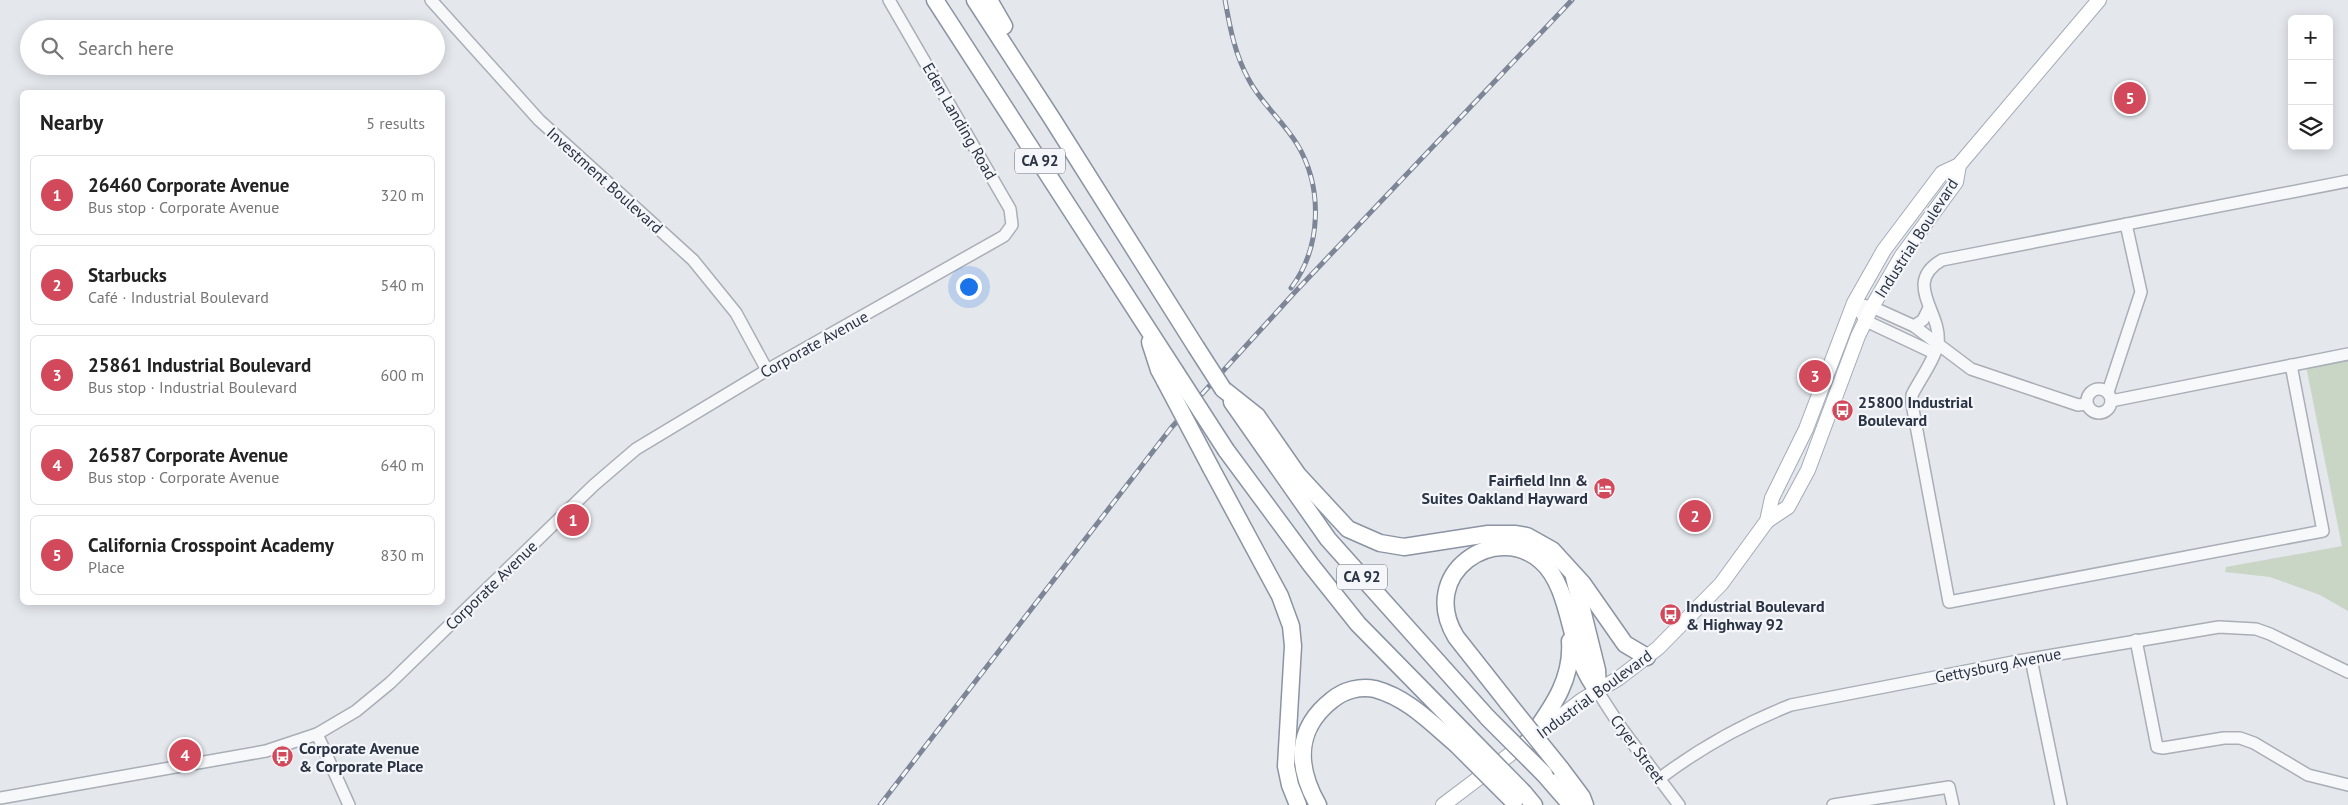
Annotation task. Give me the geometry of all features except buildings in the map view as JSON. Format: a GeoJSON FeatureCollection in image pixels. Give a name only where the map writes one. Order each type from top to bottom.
{"type":"FeatureCollection","features":[{"type":"Feature","properties":{"kind":"highway","name":"CA 92"},"geometry":{"type":"LineString","coordinates":[[935,0],[1144,323],[1170,376],[1311,565],[1358,624],[1462,740],[1522,801]]}},
{"type":"Feature","properties":{"kind":"highway","name":"CA 92"},"geometry":{"type":"LineString","coordinates":[[975,0],[1196,347],[1223,388],[1252,421],[1328,539],[1488,718],[1544,774],[1571,805]]}},
{"type":"Feature","properties":{"kind":"highway"},"geometry":{"type":"LineString","coordinates":[[989,0],[1039,86],[1051,117]]}},
{"type":"Feature","properties":{"kind":"highway"},"geometry":{"type":"LineString","coordinates":[[1170,376],[1211,468],[1280,596],[1291,626],[1293,646],[1286,766],[1290,785],[1298,805]]}},
{"type":"Feature","properties":{"kind":"highway"},"geometry":{"type":"LineString","coordinates":[[1252,421],[1339,521],[1357,534],[1380,543],[1404,547],[1488,534],[1516,534],[1540,542],[1552,550],[1583,584],[1625,644],[1647,657]]}},
{"type":"Feature","properties":{"kind":"highway"},"geometry":{"type":"LineString","coordinates":[[1585,805],[1582,797],[1561,769],[1449,626],[1444,609],[1449,580],[1459,567],[1476,554],[1499,548],[1511,547],[1532,554],[1551,572],[1587,675],[1598,692]]}},
{"type":"Feature","properties":{"kind":"highway"},"geometry":{"type":"LineString","coordinates":[[1574,576],[1597,670],[1598,692]]}},
{"type":"Feature","properties":{"kind":"highway"},"geometry":{"type":"LineString","coordinates":[[1527,743],[1551,708],[1568,673],[1571,657],[1568,619]]}},
{"type":"Feature","properties":{"kind":"highway"},"geometry":{"type":"LineString","coordinates":[[1328,805],[1314,799],[1305,778],[1302,759],[1309,726],[1322,708],[1337,696],[1354,689],[1374,689],[1400,698],[1462,740]]}},
{"type":"Feature","properties":{"kind":"main road","name":"Industrial Boulevard"},"geometry":{"type":"LineString","coordinates":[[1767,521],[1772,498],[1806,429],[1854,303],[1884,250],[1942,173],[1959,165],[2099,0]]}},
{"type":"Feature","properties":{"kind":"main road","name":"Industrial Boulevard"},"geometry":{"type":"LineString","coordinates":[[1443,805],[1582,700],[1598,692],[1647,657],[1721,584],[1767,521],[1788,507],[1808,470],[1872,307],[1901,257],[1956,182],[1959,165]]}},
{"type":"Feature","properties":{"kind":"street","name":"Investment Boulevard"},"geometry":{"type":"LineString","coordinates":[[431,0],[539,120],[693,260],[736,313],[767,370]]}},
{"type":"Feature","properties":{"kind":"street","name":"Eden Landing Road"},"geometry":{"type":"LineString","coordinates":[[889,0],[1010,209],[1012,225],[1004,236],[996,241]]}},
{"type":"Feature","properties":{"kind":"street"},"geometry":{"type":"LineString","coordinates":[[2291,365],[2323,531],[1949,602],[1912,404],[1912,395],[1936,348],[1936,322],[1929,308],[1924,288],[1926,275],[1931,266],[1942,260],[2348,181]]}},
{"type":"Feature","properties":{"kind":"street"},"geometry":{"type":"LineString","coordinates":[[2110,397],[2104,390],[2094,390],[2088,397],[2087,404],[2090,410],[2099,413],[2107,410],[2141,292],[2126,224]]}},
{"type":"Feature","properties":{"kind":"street","name":"Corporate Avenue"},"geometry":{"type":"LineString","coordinates":[[0,798],[266,751],[317,734],[356,711],[390,683],[605,475],[636,449],[767,370],[996,241]]}},
{"type":"Feature","properties":{"kind":"street"},"geometry":{"type":"LineString","coordinates":[[1854,303],[1872,307],[1909,324],[1936,348],[1971,369],[2078,404],[2087,404]]}},
{"type":"Feature","properties":{"kind":"street"},"geometry":{"type":"LineString","coordinates":[[1854,303],[1866,321],[1897,335],[1936,348]]}},
{"type":"Feature","properties":{"kind":"street"},"geometry":{"type":"LineString","coordinates":[[1897,335],[1909,324],[1923,320],[1929,308]]}},
{"type":"Feature","properties":{"kind":"street"},"geometry":{"type":"LineString","coordinates":[[2110,397],[2348,354]]}},
{"type":"Feature","properties":{"kind":"street","name":"Gettysburg Avenue"},"geometry":{"type":"LineString","coordinates":[[1659,779],[1718,738],[1757,718],[1791,705],[2031,659],[2219,627],[2256,629],[2284,639],[2348,672]]}},
{"type":"Feature","properties":{"kind":"street"},"geometry":{"type":"LineString","coordinates":[[2136,640],[2157,747],[2163,748],[2224,738],[2240,738],[2254,743],[2308,775],[2348,786]]}},
{"type":"Feature","properties":{"kind":"street"},"geometry":{"type":"LineString","coordinates":[[2031,659],[2061,805]]}},
{"type":"Feature","properties":{"kind":"street","name":"Cryer Street"},"geometry":{"type":"LineString","coordinates":[[1598,692],[1622,729],[1679,805]]}},
{"type":"Feature","properties":{"kind":"street"},"geometry":{"type":"LineString","coordinates":[[317,734],[349,805]]}},
{"type":"Feature","properties":{"kind":"street"},"geometry":{"type":"LineString","coordinates":[[1833,805],[1949,787],[1953,805]]}},
{"type":"Feature","properties":{"kind":"green space"},"geometry":{"type":"Polygon","coordinates":[[[2348,357],[2348,611],[2320,595],[2270,577],[2225,572],[2226,567],[2342,546],[2306,366],[2348,357]]]}},
{"type":"Feature","properties":{"kind":"railway"},"geometry":{"type":"LineString","coordinates":[[1225,0],[1234,41],[1244,71],[1254,88],[1297,144],[1311,179],[1315,198],[1313,236],[1309,254],[1291,288]]}},
{"type":"Feature","properties":{"kind":"railway"},"geometry":{"type":"LineString","coordinates":[[880,805],[1171,428],[1295,292],[1572,0]]}},
{"type":"Feature","properties":{"kind":"place","name":"California Crosspoint Academy"},"geometry":{"type":"Point","coordinates":[2130,98]}},
{"type":"Feature","properties":{"kind":"place","name":"25861 Industrial Boulevard"},"geometry":{"type":"Point","coordinates":[1815,376]}},
{"type":"Feature","properties":{"kind":"place","name":"25800 Industrial Boulevard"},"geometry":{"type":"Point","coordinates":[1842,411]}},
{"type":"Feature","properties":{"kind":"place","name":"Fairfield Inn & Suites Oakland Hayward"},"geometry":{"type":"Point","coordinates":[1604,489]}},
{"type":"Feature","properties":{"kind":"place","name":"Starbucks"},"geometry":{"type":"Point","coordinates":[1695,516]}},
{"type":"Feature","properties":{"kind":"place","name":"26460 Corporate Avenue"},"geometry":{"type":"Point","coordinates":[573,520]}},
{"type":"Feature","properties":{"kind":"place","name":"Industrial Boulevard & Highway 92"},"geometry":{"type":"Point","coordinates":[1670,615]}},
{"type":"Feature","properties":{"kind":"place","name":"26587 Corporate Avenue"},"geometry":{"type":"Point","coordinates":[185,755]}},
{"type":"Feature","properties":{"kind":"place","name":"Corporate Avenue & Corporate Place"},"geometry":{"type":"Point","coordinates":[283,757]}}]}
